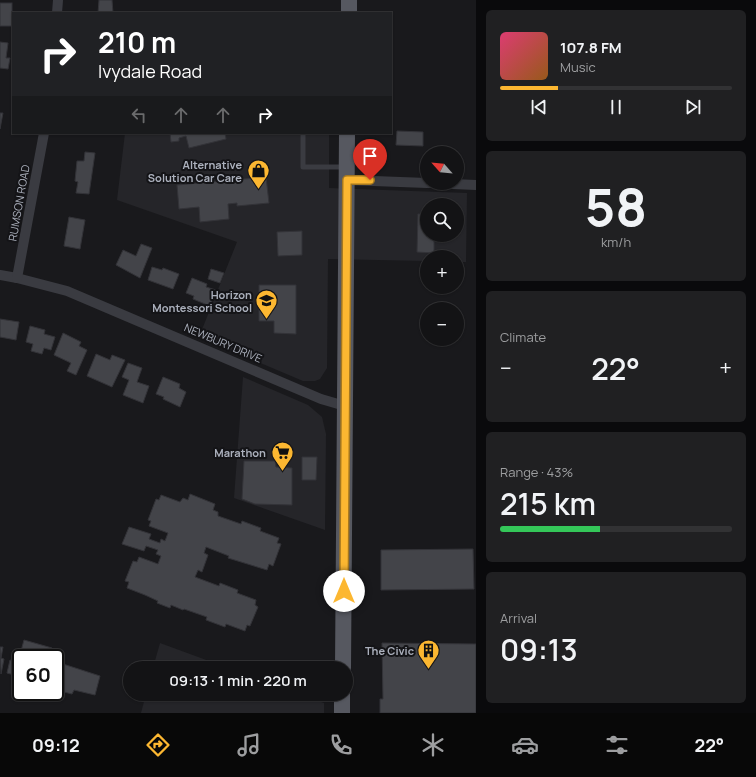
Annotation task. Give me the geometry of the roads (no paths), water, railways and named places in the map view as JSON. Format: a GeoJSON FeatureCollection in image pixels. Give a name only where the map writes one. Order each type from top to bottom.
{"type":"FeatureCollection","features":[{"type":"Feature","properties":{"kind":"main road"},"geometry":{"type":"LineString","coordinates":[[348,12],[349,0]]}},
{"type":"Feature","properties":{"kind":"main road"},"geometry":{"type":"LineString","coordinates":[[343,661],[347,134]]}},
{"type":"Feature","properties":{"kind":"main road"},"geometry":{"type":"LineString","coordinates":[[342,701],[342,713]]}},
{"type":"Feature","properties":{"kind":"street"},"geometry":{"type":"LineString","coordinates":[[57,12],[58,0]]}},
{"type":"Feature","properties":{"kind":"street","name":"RUMSON ROAD"},"geometry":{"type":"LineString","coordinates":[[18,278],[44,134]]}},
{"type":"Feature","properties":{"kind":"street"},"geometry":{"type":"LineString","coordinates":[[347,174],[420,182]]}},
{"type":"Feature","properties":{"kind":"street"},"geometry":{"type":"LineString","coordinates":[[464,184],[476,185]]}},
{"type":"Feature","properties":{"kind":"street","name":"NEWBURY DRIVE"},"geometry":{"type":"LineString","coordinates":[[0,275],[18,278],[67,291],[321,399],[345,406]]}},
{"type":"Feature","properties":{"kind":"lane"},"geometry":{"type":"LineString","coordinates":[[303,134],[303,167],[347,174]]}},
{"type":"Feature","properties":{"kind":"place","name":"Alternative Solution Car Care"},"geometry":{"type":"Point","coordinates":[258,190]}},
{"type":"Feature","properties":{"kind":"place","name":"Horizon Montessori School"},"geometry":{"type":"Point","coordinates":[267,320]}},
{"type":"Feature","properties":{"kind":"place","name":"Marathon"},"geometry":{"type":"Point","coordinates":[282,472]}},
{"type":"Feature","properties":{"kind":"place","name":"The Civic"},"geometry":{"type":"Point","coordinates":[429,670]}}]}
